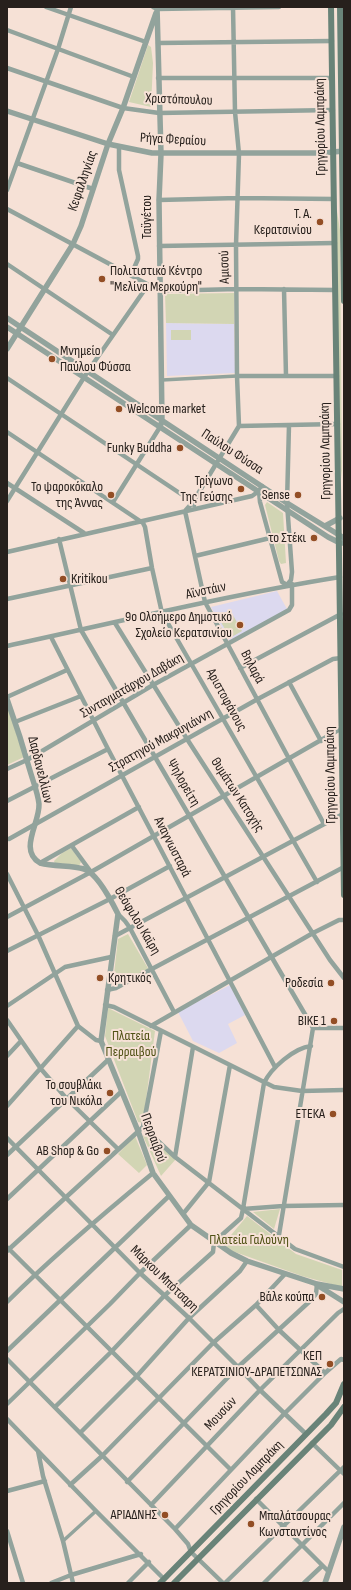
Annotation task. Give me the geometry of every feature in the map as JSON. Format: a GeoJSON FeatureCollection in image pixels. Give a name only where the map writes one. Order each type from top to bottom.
{"type":"FeatureCollection","features":[{"type":"Feature","properties":{"kind":"main road","name":"Γρηγορίου Λαμπράκη"},"geometry":{"type":"LineString","coordinates":[[331,7],[334,243],[340,518],[342,540],[340,577],[344,895]]}},
{"type":"Feature","properties":{"kind":"main road","name":"Γρηγορίου Λαμπράκη"},"geometry":{"type":"LineString","coordinates":[[340,7],[343,86],[344,301]]}},
{"type":"Feature","properties":{"kind":"main road","name":"Γρηγορίου Λαμπράκη"},"geometry":{"type":"LineString","coordinates":[[174,1583],[194,1555],[306,1434],[319,1423],[336,1403],[344,1384]]}},
{"type":"Feature","properties":{"kind":"main road","name":"Γρηγορίου Λαμπράκη"},"geometry":{"type":"LineString","coordinates":[[162,1581],[194,1555],[256,1499],[312,1443],[344,1407]]}},
{"type":"Feature","properties":{"kind":"street"},"geometry":{"type":"LineString","coordinates":[[46,7],[146,42]]}},
{"type":"Feature","properties":{"kind":"street"},"geometry":{"type":"LineString","coordinates":[[7,190],[58,49],[71,7]]}},
{"type":"Feature","properties":{"kind":"street","name":"Αμισού"},"geometry":{"type":"LineString","coordinates":[[233,7],[235,112],[239,154],[236,244],[239,426]]}},
{"type":"Feature","properties":{"kind":"street"},"geometry":{"type":"LineString","coordinates":[[156,8],[279,7]]}},
{"type":"Feature","properties":{"kind":"street","name":"Κεφαλληνίας"},"geometry":{"type":"LineString","coordinates":[[7,349],[46,290],[73,244],[108,144],[134,77],[156,8]]}},
{"type":"Feature","properties":{"kind":"street","name":"Ταϋγέτου"},"geometry":{"type":"LineString","coordinates":[[156,8],[161,154],[159,246],[162,421],[160,427]]}},
{"type":"Feature","properties":{"kind":"street"},"geometry":{"type":"LineString","coordinates":[[7,30],[134,77]]}},
{"type":"Feature","properties":{"kind":"street"},"geometry":{"type":"LineString","coordinates":[[158,43],[332,41]]}},
{"type":"Feature","properties":{"kind":"street","name":"Χριστόπουλου"},"geometry":{"type":"LineString","coordinates":[[7,68],[123,108],[159,113],[333,110]]}},
{"type":"Feature","properties":{"kind":"street"},"geometry":{"type":"LineString","coordinates":[[158,78],[332,78]]}},
{"type":"Feature","properties":{"kind":"street","name":"Ρήγα Φεραίου"},"geometry":{"type":"LineString","coordinates":[[7,111],[108,144],[161,154],[343,152]]}},
{"type":"Feature","properties":{"kind":"street"},"geometry":{"type":"LineString","coordinates":[[119,147],[119,170],[138,256],[130,275]]}},
{"type":"Feature","properties":{"kind":"street"},"geometry":{"type":"LineString","coordinates":[[16,163],[93,189]]}},
{"type":"Feature","properties":{"kind":"street"},"geometry":{"type":"LineString","coordinates":[[159,200],[238,198],[334,199]]}},
{"type":"Feature","properties":{"kind":"street"},"geometry":{"type":"LineString","coordinates":[[7,209],[160,291],[237,289],[335,290]]}},
{"type":"Feature","properties":{"kind":"street"},"geometry":{"type":"LineString","coordinates":[[159,246],[334,243]]}},
{"type":"Feature","properties":{"kind":"street"},"geometry":{"type":"LineString","coordinates":[[7,264],[113,335]]}},
{"type":"Feature","properties":{"kind":"street"},"geometry":{"type":"LineString","coordinates":[[7,501],[88,372],[148,285]]}},
{"type":"Feature","properties":{"kind":"street"},"geometry":{"type":"LineString","coordinates":[[284,290],[286,376]]}},
{"type":"Feature","properties":{"kind":"street","name":"Παύλου Φύσσα"},"geometry":{"type":"LineString","coordinates":[[7,318],[220,458],[288,511],[342,540]]}},
{"type":"Feature","properties":{"kind":"street","name":"Παύλου Φύσσα"},"geometry":{"type":"LineString","coordinates":[[7,327],[216,464],[287,503],[324,526],[342,540]]}},
{"type":"Feature","properties":{"kind":"street"},"geometry":{"type":"LineString","coordinates":[[162,380],[237,376],[337,376]]}},
{"type":"Feature","properties":{"kind":"street"},"geometry":{"type":"LineString","coordinates":[[7,378],[193,502],[196,508]]}},
{"type":"Feature","properties":{"kind":"street"},"geometry":{"type":"LineString","coordinates":[[185,511],[193,502],[239,426],[338,424]]}},
{"type":"Feature","properties":{"kind":"street"},"geometry":{"type":"LineString","coordinates":[[261,489],[260,502],[282,582],[287,585],[291,580],[292,572],[287,503],[289,425]]}},
{"type":"Feature","properties":{"kind":"street"},"geometry":{"type":"LineString","coordinates":[[113,502],[160,427]]}},
{"type":"Feature","properties":{"kind":"street"},"geometry":{"type":"LineString","coordinates":[[7,432],[140,521]]}},
{"type":"Feature","properties":{"kind":"street"},"geometry":{"type":"LineString","coordinates":[[7,483],[84,533]]}},
{"type":"Feature","properties":{"kind":"street"},"geometry":{"type":"LineString","coordinates":[[7,552],[84,533],[252,496],[261,489]]}},
{"type":"Feature","properties":{"kind":"street"},"geometry":{"type":"LineString","coordinates":[[278,504],[282,505],[287,503]]}},
{"type":"Feature","properties":{"kind":"street","name":"Βηλαρά"},"geometry":{"type":"LineString","coordinates":[[185,511],[205,602],[256,700],[324,824]]}},
{"type":"Feature","properties":{"kind":"street"},"geometry":{"type":"LineString","coordinates":[[324,526],[340,518]]}},
{"type":"Feature","properties":{"kind":"street","name":"Αριστοφάνους"},"geometry":{"type":"LineString","coordinates":[[140,521],[145,527],[162,613],[317,882]]}},
{"type":"Feature","properties":{"kind":"street"},"geometry":{"type":"LineString","coordinates":[[195,556],[270,538]]}},
{"type":"Feature","properties":{"kind":"street","name":"Ψηλορείτη"},"geometry":{"type":"LineString","coordinates":[[59,539],[81,630],[313,1028]]}},
{"type":"Feature","properties":{"kind":"street"},"geometry":{"type":"LineString","coordinates":[[7,599],[152,568]]}},
{"type":"Feature","properties":{"kind":"street","name":"Αϊνστάιν"},"geometry":{"type":"LineString","coordinates":[[7,646],[287,585],[340,577]]}},
{"type":"Feature","properties":{"kind":"street","name":"Συνταγματάρχου Δαβάκη"},"geometry":{"type":"LineString","coordinates":[[7,769],[27,760],[192,663],[292,608],[292,584]]}},
{"type":"Feature","properties":{"kind":"street"},"geometry":{"type":"LineString","coordinates":[[240,668],[341,614]]}},
{"type":"Feature","properties":{"kind":"street","name":"Θυμάτων Κατοχής"},"geometry":{"type":"LineString","coordinates":[[115,623],[187,740],[330,960],[344,978]]}},
{"type":"Feature","properties":{"kind":"street","name":"Αναγνωσταρά"},"geometry":{"type":"LineString","coordinates":[[51,637],[122,776],[275,1067]]}},
{"type":"Feature","properties":{"kind":"street","name":"Στρατηγού Μακρυγιάννη"},"geometry":{"type":"LineString","coordinates":[[9,839],[35,823],[333,658],[341,658]]}},
{"type":"Feature","properties":{"kind":"street"},"geometry":{"type":"LineString","coordinates":[[7,698],[67,670]]}},
{"type":"Feature","properties":{"kind":"street"},"geometry":{"type":"LineString","coordinates":[[289,682],[320,741]]}},
{"type":"Feature","properties":{"kind":"street"},"geometry":{"type":"LineString","coordinates":[[15,722],[81,696]]}},
{"type":"Feature","properties":{"kind":"street","name":"Δαρδανελλίων"},"geometry":{"type":"LineString","coordinates":[[7,698],[27,760],[38,802],[39,809],[30,850],[37,862],[40,863]]}},
{"type":"Feature","properties":{"kind":"street"},"geometry":{"type":"LineString","coordinates":[[7,917],[91,872],[342,728]]}},
{"type":"Feature","properties":{"kind":"street"},"geometry":{"type":"LineString","coordinates":[[7,801],[108,749]]}},
{"type":"Feature","properties":{"kind":"street"},"geometry":{"type":"LineString","coordinates":[[40,863],[139,807]]}},
{"type":"Feature","properties":{"kind":"street"},"geometry":{"type":"LineString","coordinates":[[115,936],[343,814]]}},
{"type":"Feature","properties":{"kind":"street","name":"Θεόφιλου Καϊρη"},"geometry":{"type":"LineString","coordinates":[[72,846],[110,899],[118,914],[130,928],[174,1012]]}},
{"type":"Feature","properties":{"kind":"street"},"geometry":{"type":"LineString","coordinates":[[40,863],[84,869],[91,872]]}},
{"type":"Feature","properties":{"kind":"street"},"geometry":{"type":"LineString","coordinates":[[7,951],[110,899],[170,866]]}},
{"type":"Feature","properties":{"kind":"street"},"geometry":{"type":"LineString","coordinates":[[107,990],[116,988],[344,867]]}},
{"type":"Feature","properties":{"kind":"street"},"geometry":{"type":"LineString","coordinates":[[8,878],[38,935],[78,1026],[96,1040],[101,1040]]}},
{"type":"Feature","properties":{"kind":"street","name":"Περραιβού"},"geometry":{"type":"LineString","coordinates":[[118,914],[101,1040],[122,1091],[141,1129],[153,1173],[191,1225],[214,1242],[247,1261],[317,1284],[344,1289]]}},
{"type":"Feature","properties":{"kind":"street"},"geometry":{"type":"LineString","coordinates":[[151,1026],[313,933],[339,920],[344,920]]}},
{"type":"Feature","properties":{"kind":"street"},"geometry":{"type":"LineString","coordinates":[[7,1006],[54,972],[65,967],[111,958]]}},
{"type":"Feature","properties":{"kind":"street"},"geometry":{"type":"LineString","coordinates":[[105,1005],[114,1006],[274,1087],[302,1091],[344,1090]]}},
{"type":"Feature","properties":{"kind":"street"},"geometry":{"type":"LineString","coordinates":[[7,1020],[41,1069],[89,1122],[118,1149]]}},
{"type":"Feature","properties":{"kind":"street"},"geometry":{"type":"LineString","coordinates":[[7,1106],[78,1026]]}},
{"type":"Feature","properties":{"kind":"street"},"geometry":{"type":"LineString","coordinates":[[279,1236],[313,1028],[344,1028]]}},
{"type":"Feature","properties":{"kind":"street"},"geometry":{"type":"LineString","coordinates":[[161,1031],[141,1129],[8,1249],[231,1470]]}},
{"type":"Feature","properties":{"kind":"street"},"geometry":{"type":"LineString","coordinates":[[7,1056],[21,1041]]}},
{"type":"Feature","properties":{"kind":"street"},"geometry":{"type":"LineString","coordinates":[[55,1407],[111,1352],[164,1296],[213,1252],[214,1242],[240,1218],[243,1209],[264,1083],[269,1073],[275,1067],[290,1056],[306,1047],[311,1046]]}},
{"type":"Feature","properties":{"kind":"street"},"geometry":{"type":"LineString","coordinates":[[175,1157],[194,1047]]}},
{"type":"Feature","properties":{"kind":"street"},"geometry":{"type":"LineString","coordinates":[[7,1155],[109,1059]]}},
{"type":"Feature","properties":{"kind":"street"},"geometry":{"type":"LineString","coordinates":[[183,1214],[208,1182],[230,1064]]}},
{"type":"Feature","properties":{"kind":"street"},"geometry":{"type":"LineString","coordinates":[[7,1199],[122,1091]]}},
{"type":"Feature","properties":{"kind":"street"},"geometry":{"type":"LineString","coordinates":[[141,1129],[175,1157],[300,1252],[344,1267]]}},
{"type":"Feature","properties":{"kind":"street","name":"Μάρκου Μπότσαρη"},"geometry":{"type":"LineString","coordinates":[[7,1138],[66,1196],[140,1273],[189,1318],[284,1414],[306,1434]]}},
{"type":"Feature","properties":{"kind":"street"},"geometry":{"type":"LineString","coordinates":[[7,1302],[34,1275],[92,1223],[153,1173]]}},
{"type":"Feature","properties":{"kind":"street"},"geometry":{"type":"LineString","coordinates":[[7,1351],[60,1302],[169,1196]]}},
{"type":"Feature","properties":{"kind":"street"},"geometry":{"type":"LineString","coordinates":[[243,1209],[283,1206],[344,1205]]}},
{"type":"Feature","properties":{"kind":"street"},"geometry":{"type":"LineString","coordinates":[[7,1404],[191,1225]]}},
{"type":"Feature","properties":{"kind":"street"},"geometry":{"type":"LineString","coordinates":[[80,1433],[136,1376],[189,1318],[240,1271],[247,1261]]}},
{"type":"Feature","properties":{"kind":"street"},"geometry":{"type":"LineString","coordinates":[[70,1485],[159,1400],[213,1343],[256,1305],[285,1274]]}},
{"type":"Feature","properties":{"kind":"street"},"geometry":{"type":"LineString","coordinates":[[126,1482],[238,1367],[316,1294],[317,1284]]}},
{"type":"Feature","properties":{"kind":"street","name":"Περραιβού"},"geometry":{"type":"LineString","coordinates":[[317,1284],[344,1302]]}},
{"type":"Feature","properties":{"kind":"street"},"geometry":{"type":"LineString","coordinates":[[256,1305],[279,1330],[325,1373]]}},
{"type":"Feature","properties":{"kind":"street","name":"Μουσών"},"geometry":{"type":"LineString","coordinates":[[151,1505],[260,1390],[344,1309]]}},
{"type":"Feature","properties":{"kind":"street"},"geometry":{"type":"LineString","coordinates":[[7,1359],[126,1482],[175,1529],[188,1544],[194,1555],[224,1583],[342,1469]]}},
{"type":"Feature","properties":{"kind":"street"},"geometry":{"type":"LineString","coordinates":[[175,1529],[325,1373],[341,1360],[344,1360]]}},
{"type":"Feature","properties":{"kind":"street"},"geometry":{"type":"LineString","coordinates":[[7,1419],[70,1485],[149,1562],[162,1581]]}},
{"type":"Feature","properties":{"kind":"street"},"geometry":{"type":"LineString","coordinates":[[312,1443],[342,1469],[344,1474]]}},
{"type":"Feature","properties":{"kind":"street"},"geometry":{"type":"LineString","coordinates":[[38,1451],[44,1482],[63,1541],[73,1583]]}},
{"type":"Feature","properties":{"kind":"street"},"geometry":{"type":"LineString","coordinates":[[7,1491],[44,1482]]}},
{"type":"Feature","properties":{"kind":"street"},"geometry":{"type":"LineString","coordinates":[[256,1499],[282,1527],[329,1572]]}},
{"type":"Feature","properties":{"kind":"street"},"geometry":{"type":"LineString","coordinates":[[264,1583],[344,1503]]}},
{"type":"Feature","properties":{"kind":"street"},"geometry":{"type":"LineString","coordinates":[[63,1541],[96,1511]]}},
{"type":"Feature","properties":{"kind":"street"},"geometry":{"type":"LineString","coordinates":[[325,1583],[344,1527]]}},
{"type":"Feature","properties":{"kind":"street"},"geometry":{"type":"LineString","coordinates":[[7,1531],[23,1583]]}},
{"type":"Feature","properties":{"kind":"street"},"geometry":{"type":"LineString","coordinates":[[51,1583],[71,1575],[140,1554]]}},
{"type":"Feature","properties":{"kind":"street"},"geometry":{"type":"LineString","coordinates":[[128,1583],[149,1562]]}},
{"type":"Feature","properties":{"kind":"street"},"geometry":{"type":"LineString","coordinates":[[304,1583],[322,1566]]}},
{"type":"Feature","properties":{"kind":"shaded area"},"geometry":{"type":"Polygon","coordinates":[[[166,323],[234,324],[235,373],[167,376],[166,323]]]}},
{"type":"Feature","properties":{"kind":"shaded area","name":"9ο Ολοήμερο Δημοτικό Σχολείο Κερατσινίου"},"geometry":{"type":"Polygon","coordinates":[[[277,591],[287,609],[230,642],[211,607],[277,591]]]}},
{"type":"Feature","properties":{"kind":"shaded area"},"geometry":{"type":"Polygon","coordinates":[[[230,985],[245,1015],[228,1024],[237,1043],[219,1053],[193,1041],[178,1012],[230,985]]]}},
{"type":"Feature","properties":{"kind":"green space"},"geometry":{"type":"Polygon","coordinates":[[[148,45],[151,47],[153,63],[151,107],[129,102],[148,45]]]}},
{"type":"Feature","properties":{"kind":"green space"},"geometry":{"type":"Polygon","coordinates":[[[337,211],[340,230],[342,479],[340,462],[335,243],[337,211]]]}},
{"type":"Feature","properties":{"kind":"green space"},"geometry":{"type":"Polygon","coordinates":[[[234,293],[234,324],[166,323],[165,294],[234,293]]]}},
{"type":"Feature","properties":{"kind":"green space"},"geometry":{"type":"Polygon","coordinates":[[[171,330],[191,330],[191,340],[171,340],[171,330]]]}},
{"type":"Feature","properties":{"kind":"green space"},"geometry":{"type":"Polygon","coordinates":[[[267,502],[283,513],[286,563],[281,564],[279,561],[265,505],[267,502]]]}},
{"type":"Feature","properties":{"kind":"green space"},"geometry":{"type":"Polygon","coordinates":[[[230,610],[242,631],[230,638],[218,617],[230,610]]]}},
{"type":"Feature","properties":{"kind":"green space"},"geometry":{"type":"Polygon","coordinates":[[[7,705],[24,757],[7,765],[7,705]]]}},
{"type":"Feature","properties":{"kind":"green space"},"geometry":{"type":"Polygon","coordinates":[[[71,848],[81,862],[79,866],[55,864],[54,861],[62,853],[71,848]]]}},
{"type":"Feature","properties":{"kind":"green space"},"geometry":{"type":"Polygon","coordinates":[[[128,934],[149,970],[115,987],[113,982],[118,939],[128,934]]]}},
{"type":"Feature","properties":{"kind":"green space","name":"Πλατεία Περραιβού"},"geometry":{"type":"Polygon","coordinates":[[[108,1008],[155,1031],[143,1123],[138,1122],[105,1036],[108,1008]]]}},
{"type":"Feature","properties":{"kind":"green space"},"geometry":{"type":"Polygon","coordinates":[[[144,1134],[176,1159],[161,1176],[143,1136],[144,1134]]]}},
{"type":"Feature","properties":{"kind":"green space"},"geometry":{"type":"Polygon","coordinates":[[[135,1136],[147,1165],[139,1173],[118,1154],[135,1136]]]}},
{"type":"Feature","properties":{"kind":"green space"},"geometry":{"type":"Polygon","coordinates":[[[280,1209],[274,1229],[253,1212],[280,1209]]]}},
{"type":"Feature","properties":{"kind":"green space","name":"Πλατεία Γαλούνη"},"geometry":{"type":"Polygon","coordinates":[[[247,1216],[296,1254],[342,1270],[342,1287],[302,1276],[221,1247],[247,1216]]]}},
{"type":"Feature","properties":{"kind":"place","name":"Τ. Α. Κερατσινίου"},"geometry":{"type":"Point","coordinates":[320,222]}},
{"type":"Feature","properties":{"kind":"place","name":"Πολιτιστικό Κέντρο \"Μελίνα Μερκούρη\""},"geometry":{"type":"Point","coordinates":[102,279]}},
{"type":"Feature","properties":{"kind":"place","name":"Μνημείο Παύλου Φύσσα"},"geometry":{"type":"Point","coordinates":[52,359]}},
{"type":"Feature","properties":{"kind":"place","name":"Welcome market"},"geometry":{"type":"Point","coordinates":[119,409]}},
{"type":"Feature","properties":{"kind":"place","name":"Funky Buddha"},"geometry":{"type":"Point","coordinates":[180,448]}},
{"type":"Feature","properties":{"kind":"place","name":"Τρίγωνο Της Γεύσης"},"geometry":{"type":"Point","coordinates":[241,489]}},
{"type":"Feature","properties":{"kind":"place","name":"Το ψαροκόκαλο της Άννας"},"geometry":{"type":"Point","coordinates":[111,495]}},
{"type":"Feature","properties":{"kind":"place","name":"Sense"},"geometry":{"type":"Point","coordinates":[298,495]}},
{"type":"Feature","properties":{"kind":"place","name":"το Στέκι"},"geometry":{"type":"Point","coordinates":[314,538]}},
{"type":"Feature","properties":{"kind":"place","name":"Kritikou"},"geometry":{"type":"Point","coordinates":[63,579]}},
{"type":"Feature","properties":{"kind":"place","name":"9ο Ολοήμερο Δημοτικό Σχολείο Κερατσινίου"},"geometry":{"type":"Point","coordinates":[240,625]}},
{"type":"Feature","properties":{"kind":"place","name":"Κρητικός"},"geometry":{"type":"Point","coordinates":[100,978]}},
{"type":"Feature","properties":{"kind":"place","name":"Ροδεσία"},"geometry":{"type":"Point","coordinates":[331,983]}},
{"type":"Feature","properties":{"kind":"place","name":"BIKE 1"},"geometry":{"type":"Point","coordinates":[334,1021]}},
{"type":"Feature","properties":{"kind":"place","name":"Το σουβλάκι του Νικόλα"},"geometry":{"type":"Point","coordinates":[110,1093]}},
{"type":"Feature","properties":{"kind":"place","name":"ΕΤΕΚΑ"},"geometry":{"type":"Point","coordinates":[333,1114]}},
{"type":"Feature","properties":{"kind":"place","name":"AB Shop & Go"},"geometry":{"type":"Point","coordinates":[107,1151]}},
{"type":"Feature","properties":{"kind":"place","name":"Βάλε κούπα"},"geometry":{"type":"Point","coordinates":[322,1297]}},
{"type":"Feature","properties":{"kind":"place","name":"ΚΕΠ ΚΕΡΑΤΣΙΝΙΟΥ-ΔΡΑΠΕΤΣΩΝΑΣ"},"geometry":{"type":"Point","coordinates":[330,1364]}},
{"type":"Feature","properties":{"kind":"place","name":"ΑΡΙΑΔΝΗΣ"},"geometry":{"type":"Point","coordinates":[165,1515]}},
{"type":"Feature","properties":{"kind":"place","name":"Μπαλάτσουρας Κωνσταντίνος"},"geometry":{"type":"Point","coordinates":[251,1524]}}]}
